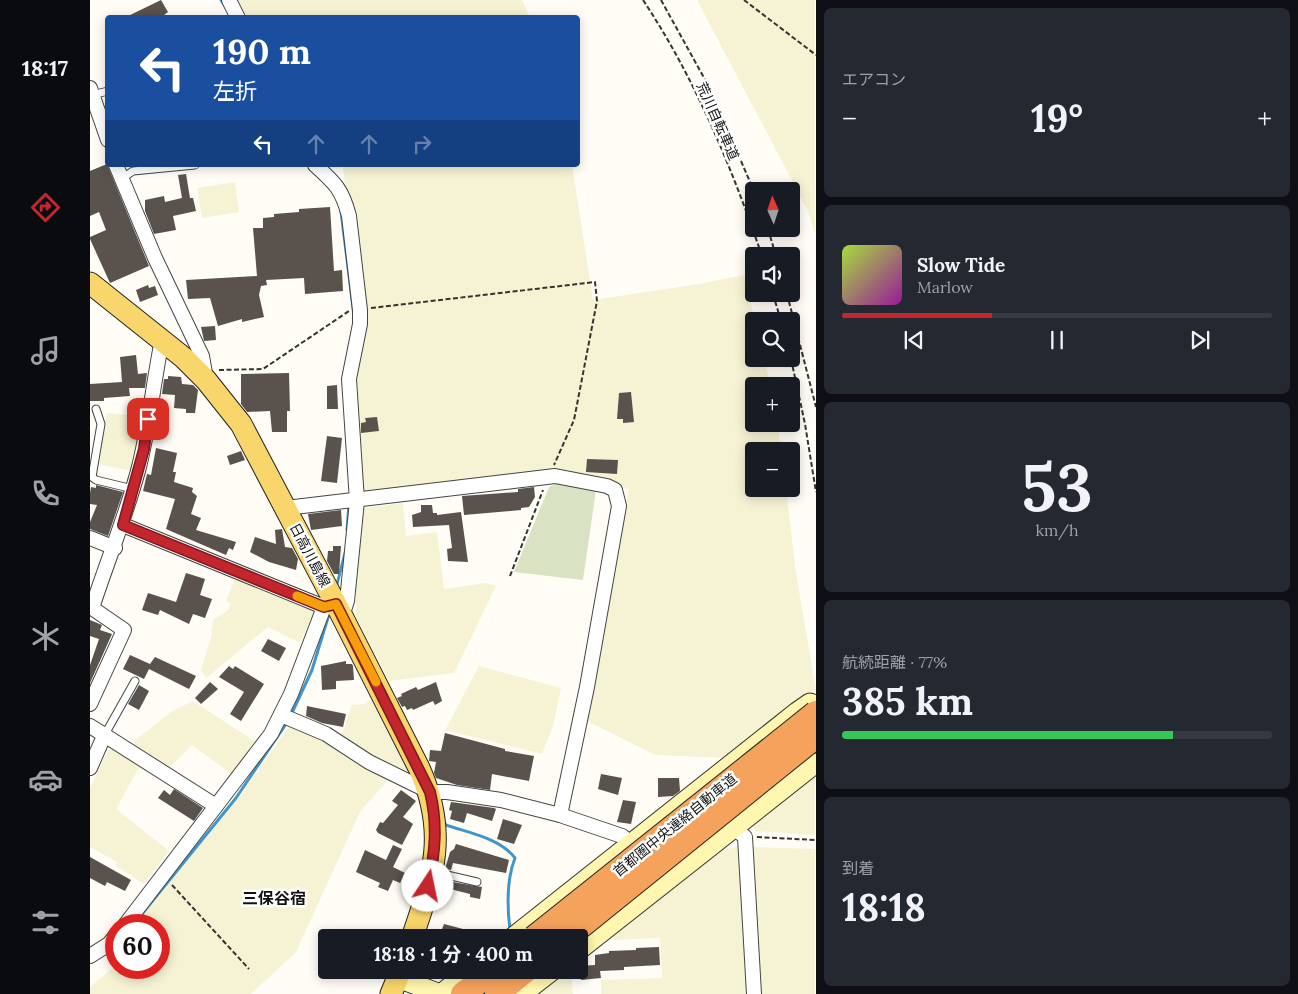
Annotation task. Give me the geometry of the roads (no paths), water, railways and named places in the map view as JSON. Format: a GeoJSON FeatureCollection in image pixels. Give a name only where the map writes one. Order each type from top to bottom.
{"type":"FeatureCollection","features":[{"type":"Feature","properties":{"kind":"highway","name":"首都圏中央連絡自動車道"},"geometry":{"type":"LineString","coordinates":[[545,929],[816,713]]}},
{"type":"Feature","properties":{"kind":"highway","name":"首都圏中央連絡自動車道"},"geometry":{"type":"LineString","coordinates":[[577,929],[816,736]]}},
{"type":"Feature","properties":{"kind":"highway"},"geometry":{"type":"LineString","coordinates":[[463,994],[482,979]]}},
{"type":"Feature","properties":{"kind":"highway"},"geometry":{"type":"LineString","coordinates":[[497,994],[526,979]]}},
{"type":"Feature","properties":{"kind":"main road","name":"日高川島線"},"geometry":{"type":"LineString","coordinates":[[90,283],[205,375],[241,424],[286,508],[334,609],[430,792],[436,833],[431,871],[415,929]]}},
{"type":"Feature","properties":{"kind":"street"},"geometry":{"type":"LineString","coordinates":[[229,0],[236,15]]}},
{"type":"Feature","properties":{"kind":"street"},"geometry":{"type":"LineString","coordinates":[[91,92],[105,132]]}},
{"type":"Feature","properties":{"kind":"street"},"geometry":{"type":"LineString","coordinates":[[117,167],[155,258],[202,356],[205,375]]}},
{"type":"Feature","properties":{"kind":"street"},"geometry":{"type":"LineString","coordinates":[[134,914],[266,742],[334,609],[347,601],[357,501],[349,379],[360,324],[360,310],[350,216],[346,201],[337,184],[318,167]]}},
{"type":"Feature","properties":{"kind":"street"},"geometry":{"type":"LineString","coordinates":[[90,704],[124,630],[92,608],[105,567],[115,548],[123,525],[144,449],[162,340]]}},
{"type":"Feature","properties":{"kind":"street"},"geometry":{"type":"LineString","coordinates":[[286,508],[548,477],[607,486],[615,490],[619,506],[586,687],[560,814]]}},
{"type":"Feature","properties":{"kind":"street"},"geometry":{"type":"LineString","coordinates":[[123,525],[334,609]]}},
{"type":"Feature","properties":{"kind":"street"},"geometry":{"type":"LineString","coordinates":[[90,538],[115,548]]}},
{"type":"Feature","properties":{"kind":"street"},"geometry":{"type":"LineString","coordinates":[[522,929],[797,712],[810,703],[816,705]]}},
{"type":"Feature","properties":{"kind":"street"},"geometry":{"type":"LineString","coordinates":[[280,715],[326,734],[369,762],[430,792],[447,792],[501,800],[560,814],[622,836],[632,842],[666,883]]}},
{"type":"Feature","properties":{"kind":"street"},"geometry":{"type":"LineString","coordinates":[[90,726],[216,806]]}},
{"type":"Feature","properties":{"kind":"street"},"geometry":{"type":"LineString","coordinates":[[90,768],[104,736]]}},
{"type":"Feature","properties":{"kind":"street"},"geometry":{"type":"LineString","coordinates":[[588,943],[666,883],[740,832],[816,763]]}},
{"type":"Feature","properties":{"kind":"street"},"geometry":{"type":"LineString","coordinates":[[740,832],[754,994]]}},
{"type":"Feature","properties":{"kind":"street"},"geometry":{"type":"LineString","coordinates":[[90,956],[105,947]]}},
{"type":"Feature","properties":{"kind":"street"},"geometry":{"type":"LineString","coordinates":[[397,981],[440,994],[459,979]]}},
{"type":"Feature","properties":{"kind":"street"},"geometry":{"type":"LineString","coordinates":[[522,994],[534,979]]}},
{"type":"Feature","properties":{"kind":"lane"},"geometry":{"type":"LineString","coordinates":[[91,92],[105,90]]}},
{"type":"Feature","properties":{"kind":"lane"},"geometry":{"type":"LineString","coordinates":[[121,179],[134,171],[175,167]]}},
{"type":"Feature","properties":{"kind":"lane"},"geometry":{"type":"LineString","coordinates":[[96,409],[101,424],[92,477],[96,480],[133,489]]}},
{"type":"Feature","properties":{"kind":"lane"},"geometry":{"type":"LineString","coordinates":[[104,736],[135,681]]}},
{"type":"Feature","properties":{"kind":"lane"},"geometry":{"type":"LineString","coordinates":[[431,871],[477,882]]}},
{"type":"Feature","properties":{"kind":"waterway"},"geometry":{"type":"LineString","coordinates":[[221,0],[226,8]]}},
{"type":"Feature","properties":{"kind":"waterway"},"geometry":{"type":"LineString","coordinates":[[341,211],[354,316]]}},
{"type":"Feature","properties":{"kind":"waterway"},"geometry":{"type":"LineString","coordinates":[[347,530],[349,504]]}},
{"type":"Feature","properties":{"kind":"waterway"},"geometry":{"type":"LineString","coordinates":[[336,588],[345,553]]}},
{"type":"Feature","properties":{"kind":"waterway"},"geometry":{"type":"LineString","coordinates":[[291,715],[312,670],[330,611]]}},
{"type":"Feature","properties":{"kind":"waterway"},"geometry":{"type":"LineString","coordinates":[[142,914],[236,798],[288,721]]}},
{"type":"Feature","properties":{"kind":"waterway"},"geometry":{"type":"LineString","coordinates":[[443,821],[446,825],[493,841],[509,851],[515,858],[508,894],[510,929]]}},
{"type":"Feature","properties":{"kind":"district","name":"三保谷宿"},"geometry":{"type":"Point","coordinates":[274,898]}}]}
